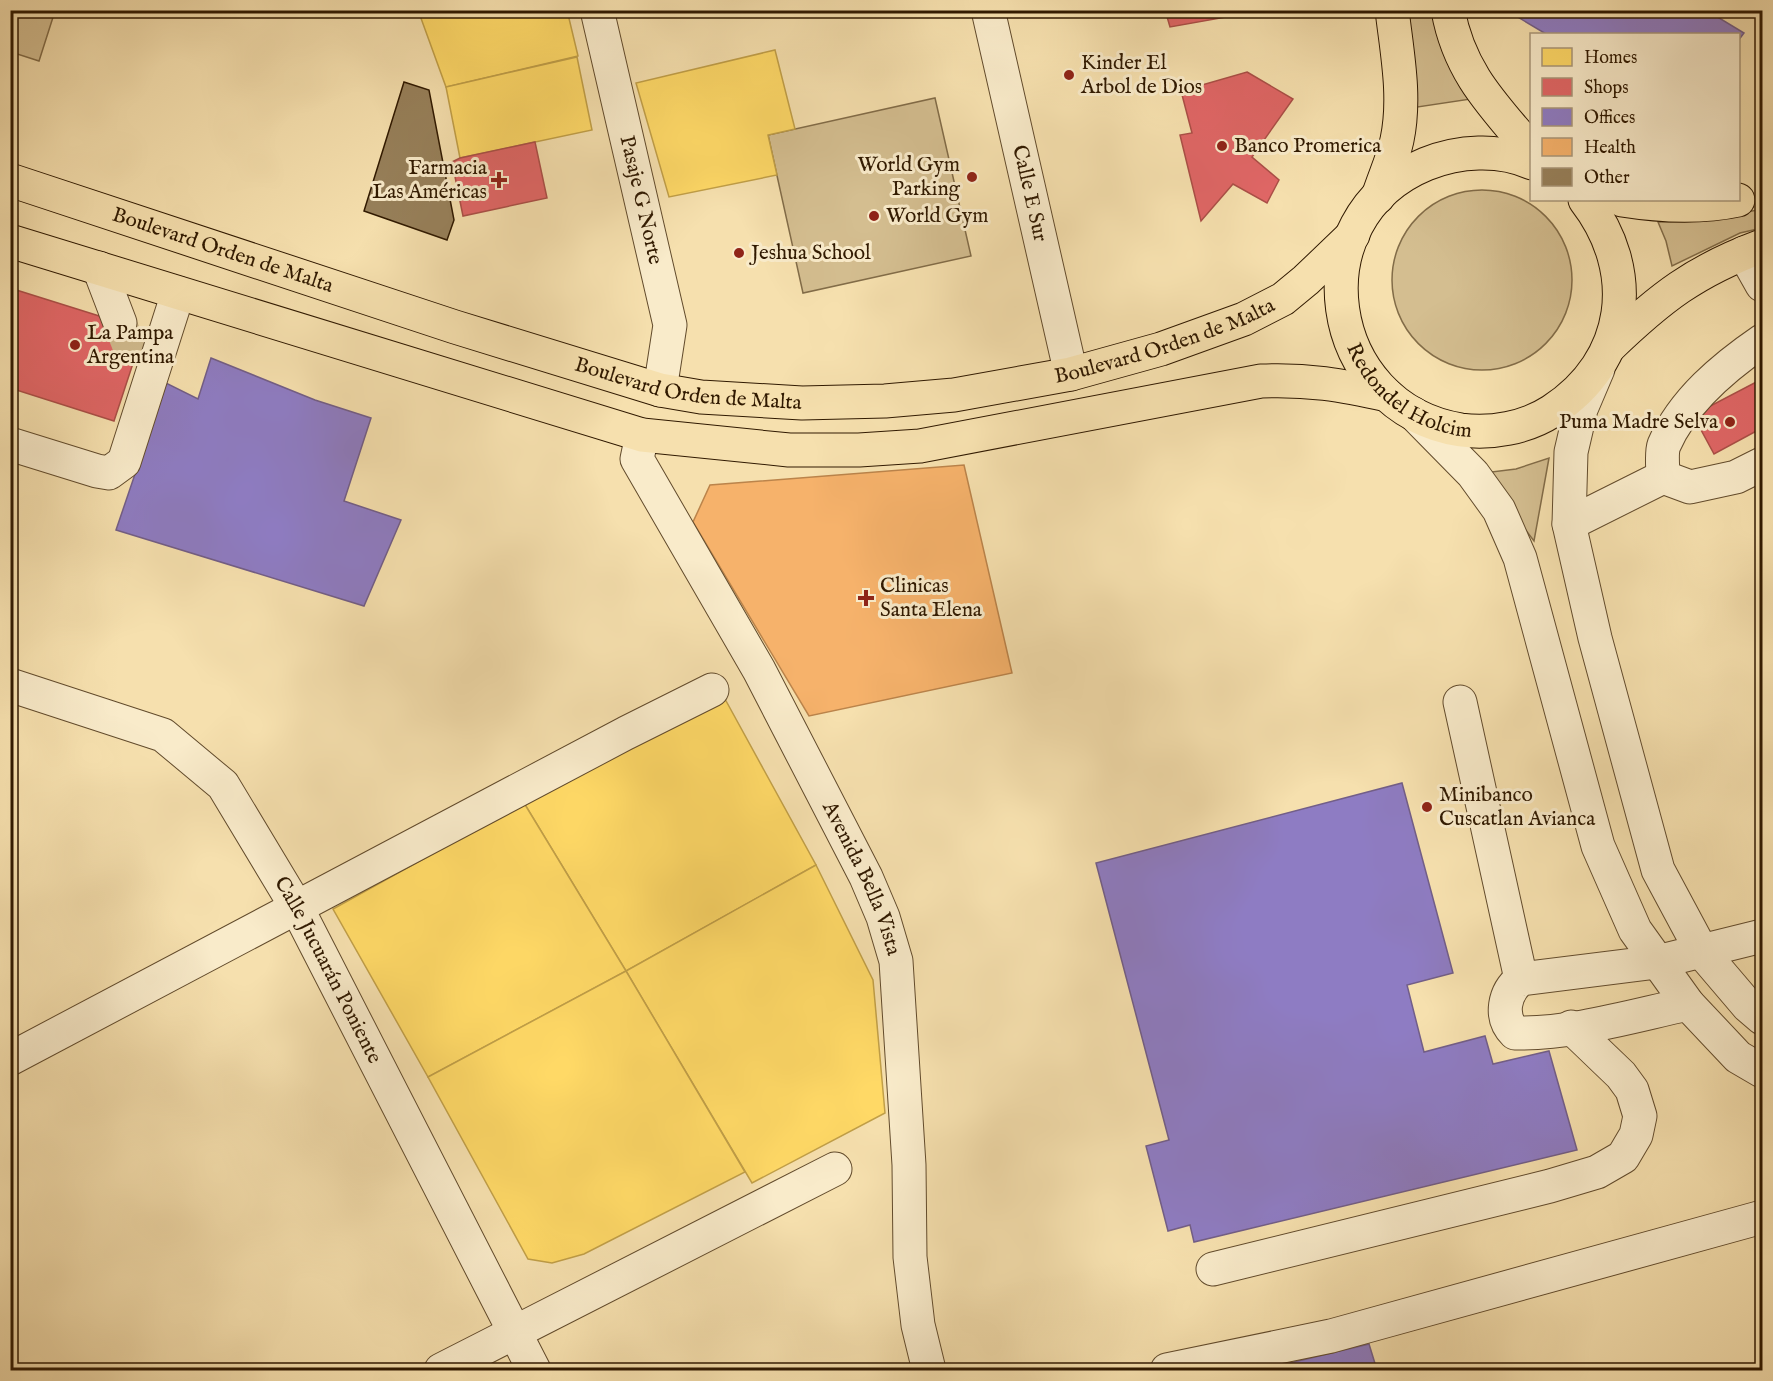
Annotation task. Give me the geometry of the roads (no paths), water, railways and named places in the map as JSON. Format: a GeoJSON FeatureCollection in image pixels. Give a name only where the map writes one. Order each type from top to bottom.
{"type":"FeatureCollection","features":[{"type":"Feature","properties":{"kind":"main road"},"geometry":{"type":"LineString","coordinates":[[1378,197],[1397,139],[1400,111],[1401,75],[1392,10]]}},
{"type":"Feature","properties":{"kind":"main road"},"geometry":{"type":"LineString","coordinates":[[1448,10],[1453,39],[1468,69],[1483,94],[1530,149]]}},
{"type":"Feature","properties":{"kind":"main road","name":"Redondel Holcim"},"geometry":{"type":"LineString","coordinates":[[1530,162],[1505,155],[1459,155],[1415,169],[1378,197],[1364,214],[1345,256],[1341,279],[1344,325],[1351,346],[1363,369],[1386,395],[1414,414],[1445,427],[1470,431],[1496,430],[1521,425],[1545,415],[1585,384],[1604,355],[1618,315],[1618,264],[1606,232],[1586,201]]}},
{"type":"Feature","properties":{"kind":"main road","name":"Boulevard Orden de Malta"},"geometry":{"type":"LineString","coordinates":[[10,180],[455,327],[660,390],[701,397],[802,404],[885,401],[954,395],[1071,374],[1161,349],[1244,319],[1283,298],[1306,280],[1353,235]]}},
{"type":"Feature","properties":{"kind":"main road"},"geometry":{"type":"LineString","coordinates":[[1740,199],[1762,194]]}},
{"type":"Feature","properties":{"kind":"main road"},"geometry":{"type":"LineString","coordinates":[[1630,201],[1662,205],[1720,204],[1731,201]]}},
{"type":"Feature","properties":{"kind":"main road","name":"Boulevard Orden de Malta"},"geometry":{"type":"LineString","coordinates":[[10,242],[642,435],[789,450],[859,450],[920,446],[1261,381],[1301,379],[1331,382],[1386,395]]}},
{"type":"Feature","properties":{"kind":"main road"},"geometry":{"type":"LineString","coordinates":[[1604,355],[1646,312],[1680,285],[1753,250]]}},
{"type":"Feature","properties":{"kind":"main road"},"geometry":{"type":"LineString","coordinates":[[443,374],[455,327]]}},
{"type":"Feature","properties":{"kind":"street","name":"Pasaje G Norte"},"geometry":{"type":"LineString","coordinates":[[597,10],[670,325],[660,390]]}},
{"type":"Feature","properties":{"kind":"street","name":"Calle E Sur"},"geometry":{"type":"LineString","coordinates":[[988,10],[1071,374]]}},
{"type":"Feature","properties":{"kind":"street"},"geometry":{"type":"LineString","coordinates":[[1753,250],[1762,285]]}},
{"type":"Feature","properties":{"kind":"street"},"geometry":{"type":"LineString","coordinates":[[99,268],[120,323]]}},
{"type":"Feature","properties":{"kind":"street"},"geometry":{"type":"LineString","coordinates":[[10,444],[109,472],[124,462],[144,363],[178,293]]}},
{"type":"Feature","properties":{"kind":"street"},"geometry":{"type":"LineString","coordinates":[[1663,477],[1663,446],[1690,402],[1733,361],[1762,341]]}},
{"type":"Feature","properties":{"kind":"street"},"geometry":{"type":"LineString","coordinates":[[1604,355],[1581,409],[1571,452],[1569,524],[1595,638],[1658,870],[1702,952],[1748,1006],[1762,1018]]}},
{"type":"Feature","properties":{"kind":"street"},"geometry":{"type":"LineString","coordinates":[[1414,414],[1473,474],[1499,510],[1520,558],[1598,846],[1635,930],[1688,1004],[1738,1057],[1762,1071]]}},
{"type":"Feature","properties":{"kind":"street","name":"Avenida Bella Vista"},"geometry":{"type":"LineString","coordinates":[[642,435],[638,459],[759,670],[816,759],[883,917],[896,961],[909,1165],[910,1257],[918,1325],[929,1371]]}},
{"type":"Feature","properties":{"kind":"street"},"geometry":{"type":"LineString","coordinates":[[1569,524],[1663,477],[1690,487],[1736,477],[1762,464]]}},
{"type":"Feature","properties":{"kind":"street","name":"Calle Jucuarán Poniente"},"geometry":{"type":"LineString","coordinates":[[10,685],[163,735],[223,785],[297,908],[534,1371]]}},
{"type":"Feature","properties":{"kind":"street"},"geometry":{"type":"LineString","coordinates":[[10,1059],[615,738],[712,690]]}},
{"type":"Feature","properties":{"kind":"street"},"geometry":{"type":"LineString","coordinates":[[1460,702],[1521,979]]}},
{"type":"Feature","properties":{"kind":"street"},"geometry":{"type":"LineString","coordinates":[[1688,1004],[1571,1028],[1515,1033],[1508,1025],[1507,996],[1512,986],[1521,979],[1657,962],[1762,936]]}},
{"type":"Feature","properties":{"kind":"street"},"geometry":{"type":"LineString","coordinates":[[1213,1269],[1550,1186],[1597,1172],[1623,1157],[1636,1135],[1640,1116],[1632,1090],[1622,1075],[1571,1028]]}},
{"type":"Feature","properties":{"kind":"street"},"geometry":{"type":"LineString","coordinates":[[441,1371],[835,1169]]}},
{"type":"Feature","properties":{"kind":"street"},"geometry":{"type":"LineString","coordinates":[[1167,1371],[1331,1336],[1762,1217]]}},
{"type":"Feature","properties":{"kind":"tunnel"},"geometry":{"type":"LineString","coordinates":[[120,323],[134,359]]}},
{"type":"Feature","properties":{"kind":"place","name":"Kinder El Arbol de Dios"},"geometry":{"type":"Point","coordinates":[1069,75]}},
{"type":"Feature","properties":{"kind":"place","name":"Banco Promerica"},"geometry":{"type":"Point","coordinates":[1222,146]}},
{"type":"Feature","properties":{"kind":"place","name":"World Gym Parking"},"geometry":{"type":"Point","coordinates":[972,177]}},
{"type":"Feature","properties":{"kind":"place","name":"Farmacia Las Américas"},"geometry":{"type":"Point","coordinates":[499,180]}},
{"type":"Feature","properties":{"kind":"place","name":"World Gym"},"geometry":{"type":"Point","coordinates":[874,216]}},
{"type":"Feature","properties":{"kind":"place","name":"Jeshua School"},"geometry":{"type":"Point","coordinates":[739,253]}},
{"type":"Feature","properties":{"kind":"place","name":"La Pampa Argentina"},"geometry":{"type":"Point","coordinates":[75,345]}},
{"type":"Feature","properties":{"kind":"place","name":"Puma Madre Selva"},"geometry":{"type":"Point","coordinates":[1730,422]}},
{"type":"Feature","properties":{"kind":"place","name":"Clinicas Santa Elena"},"geometry":{"type":"Point","coordinates":[866,598]}},
{"type":"Feature","properties":{"kind":"place","name":"Minibanco Cuscatlan Avianca"},"geometry":{"type":"Point","coordinates":[1427,807]}}]}
